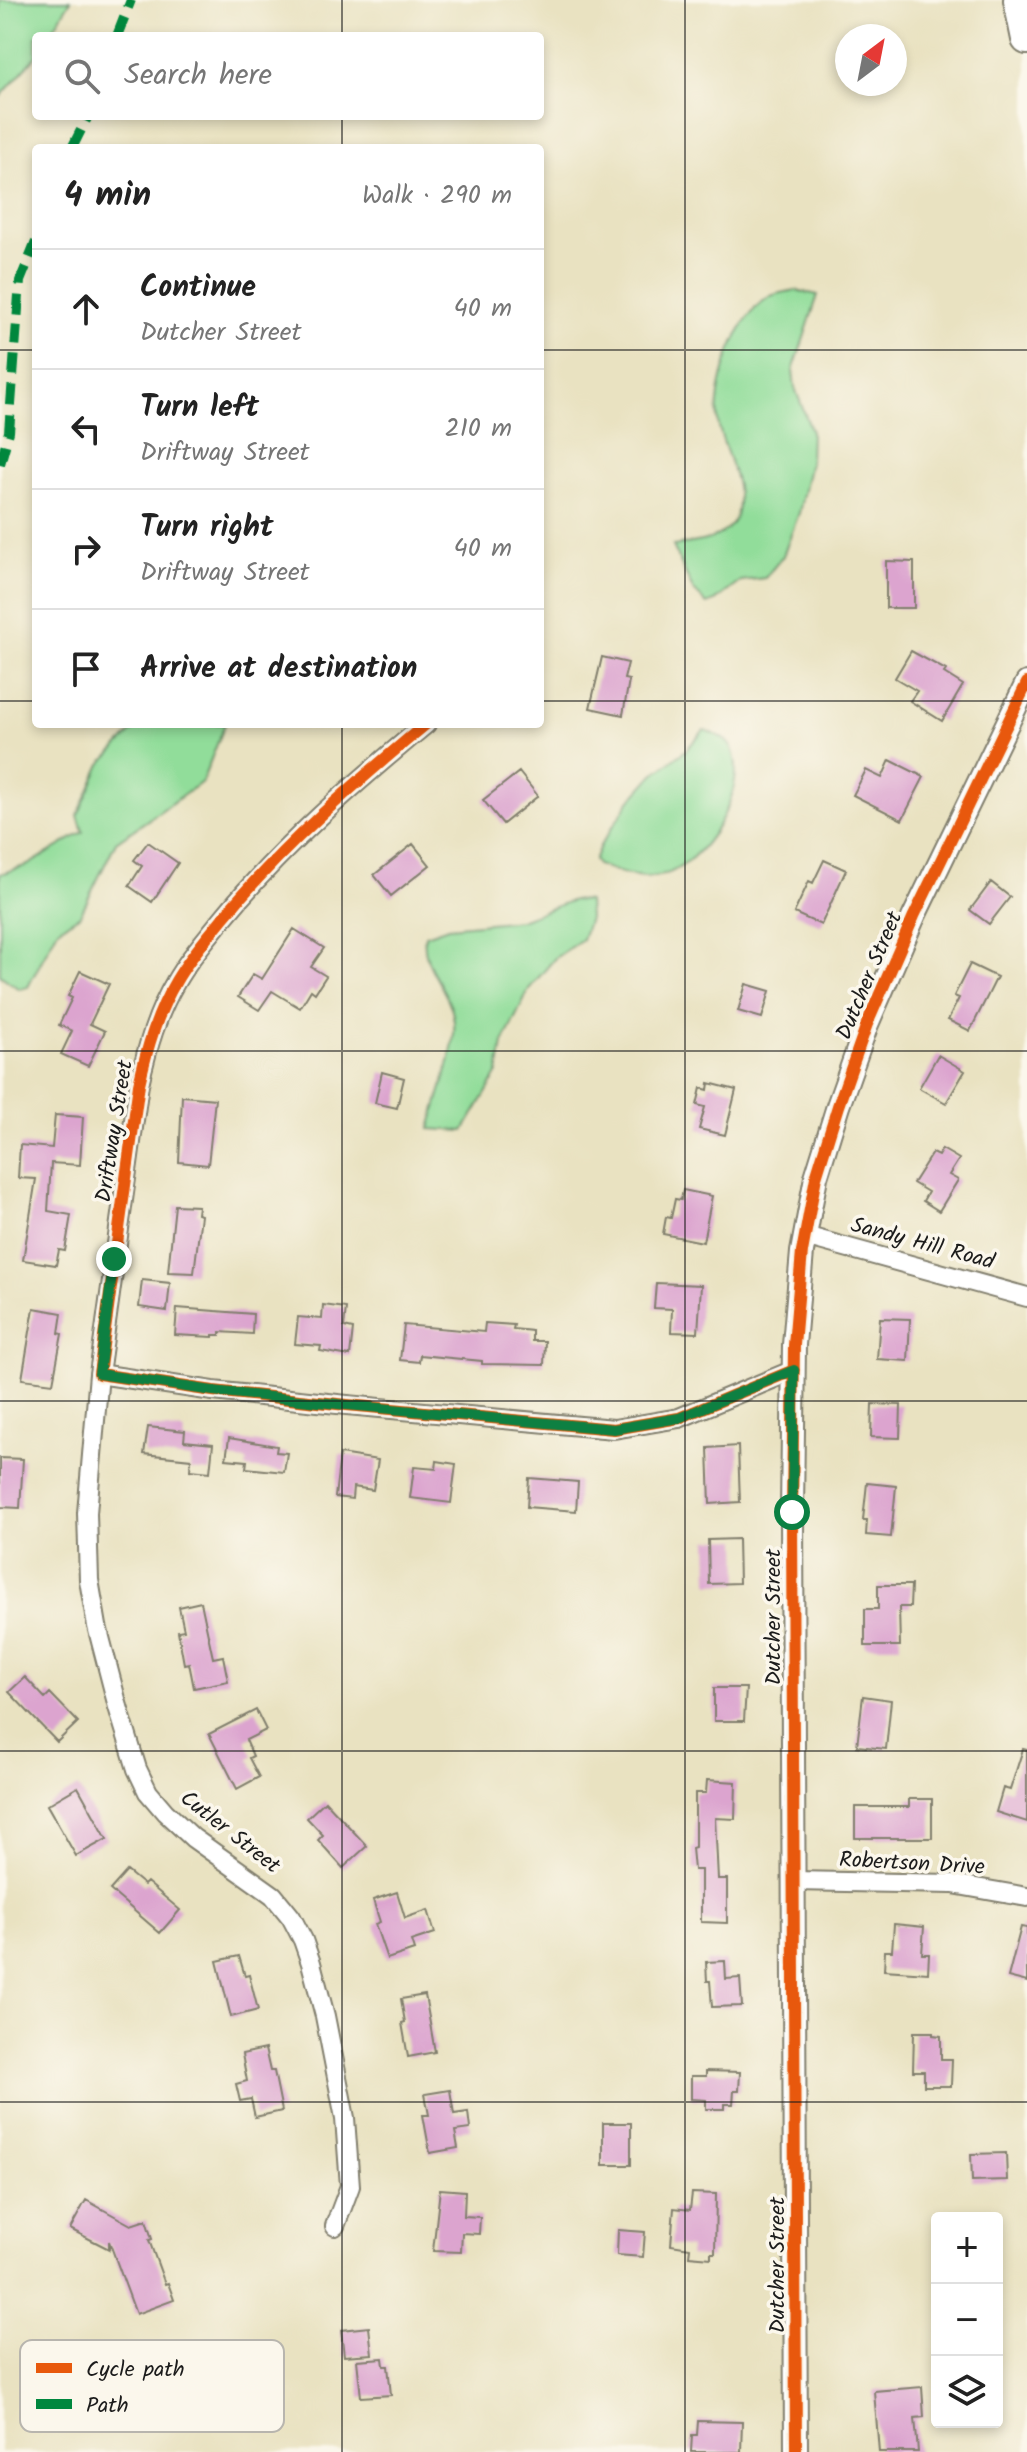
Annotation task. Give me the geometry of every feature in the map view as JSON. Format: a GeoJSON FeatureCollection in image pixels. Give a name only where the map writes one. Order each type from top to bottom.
{"type":"FeatureCollection","features":[{"type":"Feature","properties":{"kind":"main road"},"geometry":{"type":"LineString","coordinates":[[1019,0],[1027,39]]}},
{"type":"Feature","properties":{"kind":"street","name":"Dutcher Street"},"geometry":{"type":"LineString","coordinates":[[796,2452],[794,1370],[805,1236],[816,1177],[867,1024],[914,916],[1027,683]]}},
{"type":"Feature","properties":{"kind":"street","name":"Driftway Street"},"geometry":{"type":"LineString","coordinates":[[99,1374],[139,1084],[148,1043],[175,981],[255,879],[354,785],[421,728]]}},
{"type":"Feature","properties":{"kind":"street","name":"Sandy Hill Road"},"geometry":{"type":"LineString","coordinates":[[805,1236],[1027,1297]]}},
{"type":"Feature","properties":{"kind":"street"},"geometry":{"type":"LineString","coordinates":[[99,1374],[213,1391],[614,1429],[679,1418],[794,1370]]}},
{"type":"Feature","properties":{"kind":"street","name":"Cutler Street"},"geometry":{"type":"LineString","coordinates":[[99,1374],[87,1513],[89,1580],[97,1626],[115,1693],[137,1769],[148,1792],[193,1838],[273,1895],[291,1917],[303,1940],[325,2016],[345,2118],[350,2186],[335,2226]]}},
{"type":"Feature","properties":{"kind":"street","name":"Robertson Drive"},"geometry":{"type":"LineString","coordinates":[[793,1881],[953,1884],[1027,1897]]}},
{"type":"Feature","properties":{"kind":"green space"},"geometry":{"type":"Polygon","coordinates":[[[0,0],[71,0],[51,32],[32,32],[32,61],[0,97],[0,0]]]}},
{"type":"Feature","properties":{"kind":"green space"},"geometry":{"type":"Polygon","coordinates":[[[795,290],[818,295],[793,371],[795,388],[811,430],[810,462],[799,513],[783,556],[765,578],[741,581],[707,604],[693,590],[673,546],[718,535],[732,524],[736,516],[736,482],[719,427],[719,394],[723,374],[737,335],[747,318],[771,296],[795,290]]]}},
{"type":"Feature","properties":{"kind":"green space"},"geometry":{"type":"Polygon","coordinates":[[[136,728],[223,728],[202,782],[116,842],[80,915],[58,929],[28,987],[19,989],[0,975],[0,874],[28,865],[83,832],[78,815],[101,764],[136,728]]]}},
{"type":"Feature","properties":{"kind":"green space"},"geometry":{"type":"Polygon","coordinates":[[[704,730],[728,743],[736,768],[728,806],[707,842],[678,868],[654,877],[621,873],[597,865],[594,860],[600,846],[629,802],[654,774],[686,750],[704,730]]]}},
{"type":"Feature","properties":{"kind":"green space"},"geometry":{"type":"Polygon","coordinates":[[[573,900],[588,901],[589,918],[582,939],[555,958],[529,989],[503,1043],[498,1073],[464,1131],[430,1129],[450,1060],[454,1021],[448,999],[427,958],[425,935],[448,927],[520,920],[573,900]]]}},
{"type":"Feature","properties":{"kind":"building"},"geometry":{"type":"Polygon","coordinates":[[[886,561],[914,562],[914,608],[886,608],[886,561]]]}},
{"type":"Feature","properties":{"kind":"building"},"geometry":{"type":"Polygon","coordinates":[[[911,651],[946,670],[944,673],[963,685],[942,721],[910,701],[917,691],[895,678],[911,651]]]}},
{"type":"Feature","properties":{"kind":"building"},"geometry":{"type":"Polygon","coordinates":[[[602,657],[628,663],[624,679],[629,680],[623,715],[590,708],[602,657]]]}},
{"type":"Feature","properties":{"kind":"building"},"geometry":{"type":"Polygon","coordinates":[[[890,760],[924,777],[902,820],[853,795],[866,770],[882,778],[890,760]]]}},
{"type":"Feature","properties":{"kind":"building"},"geometry":{"type":"Polygon","coordinates":[[[519,772],[538,796],[503,824],[483,800],[519,772]]]}},
{"type":"Feature","properties":{"kind":"building"},"geometry":{"type":"Polygon","coordinates":[[[148,842],[178,863],[152,902],[129,886],[142,866],[134,860],[148,842]]]}},
{"type":"Feature","properties":{"kind":"building"},"geometry":{"type":"Polygon","coordinates":[[[413,844],[430,865],[391,896],[374,875],[413,844]]]}},
{"type":"Feature","properties":{"kind":"building"},"geometry":{"type":"Polygon","coordinates":[[[824,860],[846,870],[821,925],[794,913],[809,881],[813,883],[824,860]]]}},
{"type":"Feature","properties":{"kind":"building"},"geometry":{"type":"Polygon","coordinates":[[[991,882],[1010,897],[989,924],[970,910],[991,882]]]}},
{"type":"Feature","properties":{"kind":"building"},"geometry":{"type":"Polygon","coordinates":[[[294,929],[324,948],[311,967],[326,976],[315,993],[311,990],[300,1008],[272,991],[259,1010],[238,997],[253,974],[262,979],[294,929]]]}},
{"type":"Feature","properties":{"kind":"building"},"geometry":{"type":"Polygon","coordinates":[[[970,964],[997,977],[970,1031],[948,1020],[959,998],[954,996],[970,964]]]}},
{"type":"Feature","properties":{"kind":"building"},"geometry":{"type":"Polygon","coordinates":[[[80,971],[109,984],[90,1024],[105,1031],[88,1066],[61,1054],[72,1031],[59,1025],[80,971]]]}},
{"type":"Feature","properties":{"kind":"building"},"geometry":{"type":"Polygon","coordinates":[[[746,984],[770,991],[762,1018],[738,1011],[746,984]]]}},
{"type":"Feature","properties":{"kind":"building"},"geometry":{"type":"Polygon","coordinates":[[[938,1055],[965,1071],[946,1103],[919,1088],[938,1055]]]}},
{"type":"Feature","properties":{"kind":"building"},"geometry":{"type":"Polygon","coordinates":[[[382,1072],[404,1078],[397,1108],[375,1103],[382,1072]]]}},
{"type":"Feature","properties":{"kind":"building"},"geometry":{"type":"Polygon","coordinates":[[[709,1083],[736,1090],[725,1135],[699,1129],[705,1107],[697,1105],[701,1088],[708,1090],[709,1083]]]}},
{"type":"Feature","properties":{"kind":"building"},"geometry":{"type":"Polygon","coordinates":[[[182,1096],[215,1099],[208,1165],[179,1162],[182,1096]]]}},
{"type":"Feature","properties":{"kind":"building"},"geometry":{"type":"Polygon","coordinates":[[[55,1115],[83,1117],[80,1165],[51,1163],[48,1211],[71,1215],[65,1251],[59,1250],[56,1265],[23,1260],[36,1179],[18,1178],[20,1145],[52,1148],[55,1115]]]}},
{"type":"Feature","properties":{"kind":"building"},"geometry":{"type":"Polygon","coordinates":[[[942,1149],[959,1159],[949,1175],[958,1180],[939,1211],[923,1201],[928,1192],[913,1183],[932,1153],[938,1156],[942,1149]]]}},
{"type":"Feature","properties":{"kind":"building"},"geometry":{"type":"Polygon","coordinates":[[[683,1190],[712,1196],[703,1242],[663,1234],[666,1217],[671,1218],[675,1199],[681,1200],[683,1190]]]}},
{"type":"Feature","properties":{"kind":"building"},"geometry":{"type":"Polygon","coordinates":[[[175,1205],[198,1206],[197,1214],[201,1215],[194,1273],[168,1272],[175,1205]]]}},
{"type":"Feature","properties":{"kind":"building"},"geometry":{"type":"Polygon","coordinates":[[[142,1280],[170,1283],[167,1311],[139,1307],[142,1280]]]}},
{"type":"Feature","properties":{"kind":"building"},"geometry":{"type":"Polygon","coordinates":[[[656,1283],[701,1285],[698,1333],[671,1332],[672,1309],[654,1308],[656,1283]]]}},
{"type":"Feature","properties":{"kind":"building"},"geometry":{"type":"Polygon","coordinates":[[[323,1305],[346,1308],[344,1327],[353,1329],[350,1356],[320,1351],[321,1346],[295,1344],[298,1317],[322,1319],[323,1305]]]}},
{"type":"Feature","properties":{"kind":"building"},"geometry":{"type":"Polygon","coordinates":[[[34,1308],[62,1313],[59,1333],[62,1334],[53,1383],[22,1379],[34,1308]]]}},
{"type":"Feature","properties":{"kind":"building"},"geometry":{"type":"Polygon","coordinates":[[[177,1308],[253,1314],[252,1334],[220,1332],[220,1335],[213,1337],[175,1335],[177,1308]]]}},
{"type":"Feature","properties":{"kind":"building"},"geometry":{"type":"Polygon","coordinates":[[[880,1318],[910,1319],[908,1361],[877,1359],[880,1318]]]}},
{"type":"Feature","properties":{"kind":"building"},"geometry":{"type":"Polygon","coordinates":[[[485,1323],[514,1325],[513,1329],[532,1331],[532,1341],[545,1341],[544,1365],[482,1364],[482,1361],[420,1355],[419,1362],[400,1360],[404,1325],[484,1332],[485,1323]]]}},
{"type":"Feature","properties":{"kind":"building"},"geometry":{"type":"Polygon","coordinates":[[[872,1404],[901,1405],[900,1438],[871,1437],[872,1404]]]}},
{"type":"Feature","properties":{"kind":"building"},"geometry":{"type":"Polygon","coordinates":[[[148,1427],[185,1431],[184,1441],[213,1444],[210,1472],[190,1470],[191,1459],[144,1454],[148,1427]]]}},
{"type":"Feature","properties":{"kind":"building"},"geometry":{"type":"Polygon","coordinates":[[[229,1438],[277,1446],[276,1452],[287,1453],[284,1472],[246,1468],[247,1461],[226,1459],[229,1438]]]}},
{"type":"Feature","properties":{"kind":"building"},"geometry":{"type":"Polygon","coordinates":[[[738,1446],[740,1502],[710,1504],[708,1448],[738,1446]]]}},
{"type":"Feature","properties":{"kind":"building"},"geometry":{"type":"Polygon","coordinates":[[[340,1454],[378,1460],[373,1490],[353,1487],[352,1499],[335,1497],[340,1454]]]}},
{"type":"Feature","properties":{"kind":"building"},"geometry":{"type":"Polygon","coordinates":[[[0,1458],[23,1459],[20,1508],[0,1507],[0,1458]]]}},
{"type":"Feature","properties":{"kind":"building"},"geometry":{"type":"Polygon","coordinates":[[[437,1461],[456,1464],[451,1503],[410,1498],[414,1467],[436,1469],[437,1461]]]}},
{"type":"Feature","properties":{"kind":"building"},"geometry":{"type":"Polygon","coordinates":[[[529,1478],[578,1482],[576,1511],[527,1507],[529,1478]]]}},
{"type":"Feature","properties":{"kind":"building"},"geometry":{"type":"Polygon","coordinates":[[[867,1483],[896,1486],[891,1537],[866,1535],[867,1520],[863,1520],[867,1483]]]}},
{"type":"Feature","properties":{"kind":"building"},"geometry":{"type":"Polygon","coordinates":[[[738,1539],[739,1583],[709,1584],[708,1540],[738,1539]]]}},
{"type":"Feature","properties":{"kind":"building"},"geometry":{"type":"Polygon","coordinates":[[[878,1585],[911,1585],[910,1607],[899,1607],[900,1646],[865,1646],[865,1609],[878,1609],[878,1585]]]}},
{"type":"Feature","properties":{"kind":"building"},"geometry":{"type":"Polygon","coordinates":[[[201,1602],[213,1658],[223,1656],[228,1681],[194,1688],[189,1663],[184,1664],[178,1631],[184,1630],[179,1607],[201,1602]]]}},
{"type":"Feature","properties":{"kind":"building"},"geometry":{"type":"Polygon","coordinates":[[[25,1677],[45,1698],[50,1693],[78,1722],[57,1742],[9,1692],[25,1677]]]}},
{"type":"Feature","properties":{"kind":"building"},"geometry":{"type":"Polygon","coordinates":[[[714,1688],[746,1688],[744,1721],[714,1721],[714,1688]]]}},
{"type":"Feature","properties":{"kind":"building"},"geometry":{"type":"Polygon","coordinates":[[[863,1696],[891,1700],[886,1749],[857,1746],[863,1696]]]}},
{"type":"Feature","properties":{"kind":"building"},"geometry":{"type":"Polygon","coordinates":[[[256,1710],[266,1730],[246,1740],[253,1756],[249,1758],[259,1777],[237,1789],[209,1734],[256,1710]]]}},
{"type":"Feature","properties":{"kind":"building"},"geometry":{"type":"Polygon","coordinates":[[[1023,1749],[1027,1750],[1027,1822],[996,1812],[1003,1788],[1010,1790],[1023,1749]]]}},
{"type":"Feature","properties":{"kind":"building"},"geometry":{"type":"Polygon","coordinates":[[[707,1780],[736,1782],[735,1819],[715,1818],[718,1879],[727,1879],[727,1923],[701,1922],[701,1870],[694,1870],[692,1848],[695,1847],[695,1793],[706,1793],[707,1780]]]}},
{"type":"Feature","properties":{"kind":"building"},"geometry":{"type":"Polygon","coordinates":[[[78,1787],[107,1839],[76,1856],[47,1805],[78,1787]]]}},
{"type":"Feature","properties":{"kind":"building"},"geometry":{"type":"Polygon","coordinates":[[[909,1799],[932,1799],[932,1838],[855,1838],[855,1807],[909,1807],[909,1799]]]}},
{"type":"Feature","properties":{"kind":"building"},"geometry":{"type":"Polygon","coordinates":[[[325,1801],[367,1846],[343,1868],[318,1840],[323,1835],[307,1818],[325,1801]]]}},
{"type":"Feature","properties":{"kind":"building"},"geometry":{"type":"Polygon","coordinates":[[[127,1871],[144,1885],[147,1882],[180,1910],[160,1933],[110,1890],[127,1871]]]}},
{"type":"Feature","properties":{"kind":"building"},"geometry":{"type":"Polygon","coordinates":[[[397,1892],[405,1918],[428,1910],[435,1933],[411,1941],[414,1950],[387,1959],[375,1924],[380,1922],[373,1900],[397,1892]]]}},
{"type":"Feature","properties":{"kind":"building"},"geometry":{"type":"Polygon","coordinates":[[[894,1924],[924,1927],[922,1954],[929,1954],[928,1973],[884,1970],[885,1951],[892,1951],[894,1924]]]}},
{"type":"Feature","properties":{"kind":"building"},"geometry":{"type":"Polygon","coordinates":[[[1021,1927],[1027,1928],[1027,1982],[1008,1977],[1021,1927]]]}},
{"type":"Feature","properties":{"kind":"building"},"geometry":{"type":"Polygon","coordinates":[[[239,1956],[245,1976],[249,1975],[258,2010],[231,2017],[217,1961],[239,1956]]]}},
{"type":"Feature","properties":{"kind":"building"},"geometry":{"type":"Polygon","coordinates":[[[725,1961],[726,1979],[740,1978],[742,2006],[712,2007],[706,1962],[725,1961]]]}},
{"type":"Feature","properties":{"kind":"building"},"geometry":{"type":"Polygon","coordinates":[[[425,1995],[435,2052],[408,2057],[401,1999],[425,1995]]]}},
{"type":"Feature","properties":{"kind":"building"},"geometry":{"type":"Polygon","coordinates":[[[914,2032],[933,2032],[933,2035],[941,2036],[941,2059],[952,2059],[951,2086],[924,2086],[924,2071],[913,2071],[914,2032]]]}},
{"type":"Feature","properties":{"kind":"building"},"geometry":{"type":"Polygon","coordinates":[[[265,2049],[270,2071],[274,2071],[282,2111],[255,2117],[251,2099],[240,2101],[236,2084],[247,2081],[242,2054],[265,2049]]]}},
{"type":"Feature","properties":{"kind":"building"},"geometry":{"type":"Polygon","coordinates":[[[706,2071],[740,2072],[739,2091],[734,2091],[733,2104],[724,2104],[724,2109],[706,2109],[706,2100],[691,2099],[691,2076],[706,2076],[706,2071]]]}},
{"type":"Feature","properties":{"kind":"building"},"geometry":{"type":"Polygon","coordinates":[[[450,2090],[454,2114],[468,2112],[470,2129],[455,2131],[458,2148],[430,2153],[423,2115],[429,2115],[425,2094],[450,2090]]]}},
{"type":"Feature","properties":{"kind":"building"},"geometry":{"type":"Polygon","coordinates":[[[603,2123],[631,2123],[631,2165],[603,2165],[603,2123]]]}},
{"type":"Feature","properties":{"kind":"building"},"geometry":{"type":"Polygon","coordinates":[[[1006,2153],[1007,2180],[972,2181],[971,2154],[1006,2153]]]}},
{"type":"Feature","properties":{"kind":"building"},"geometry":{"type":"Polygon","coordinates":[[[440,2189],[465,2191],[464,2216],[480,2217],[479,2234],[462,2233],[461,2252],[433,2251],[440,2189]]]}},
{"type":"Feature","properties":{"kind":"building"},"geometry":{"type":"Polygon","coordinates":[[[692,2193],[716,2194],[715,2253],[711,2253],[711,2258],[689,2256],[690,2248],[671,2245],[674,2208],[690,2210],[692,2193]]]}},
{"type":"Feature","properties":{"kind":"building"},"geometry":{"type":"Polygon","coordinates":[[[86,2200],[131,2225],[146,2220],[152,2239],[149,2240],[174,2300],[136,2314],[109,2241],[109,2249],[70,2229],[86,2200]]]}},
{"type":"Feature","properties":{"kind":"building"},"geometry":{"type":"Polygon","coordinates":[[[618,2230],[645,2232],[643,2257],[617,2255],[618,2230]]]}},
{"type":"Feature","properties":{"kind":"building"},"geometry":{"type":"Polygon","coordinates":[[[369,2327],[372,2354],[344,2356],[341,2330],[369,2327]]]}},
{"type":"Feature","properties":{"kind":"building"},"geometry":{"type":"Polygon","coordinates":[[[383,2358],[384,2366],[388,2366],[391,2395],[361,2397],[357,2360],[383,2358]]]}},
{"type":"Feature","properties":{"kind":"building"},"geometry":{"type":"Polygon","coordinates":[[[922,2387],[924,2417],[915,2418],[918,2452],[879,2452],[874,2391],[922,2387]]]}},
{"type":"Feature","properties":{"kind":"building"},"geometry":{"type":"Polygon","coordinates":[[[698,2421],[742,2422],[741,2452],[691,2452],[692,2435],[697,2435],[698,2421]]]}},
{"type":"Feature","properties":{"kind":"marked path"},"geometry":{"type":"LineString","coordinates":[[119,32],[131,0]]}},
{"type":"Feature","properties":{"kind":"marked path"},"geometry":{"type":"LineString","coordinates":[[74,144],[86,120]]}},
{"type":"Feature","properties":{"kind":"marked path"},"geometry":{"type":"LineString","coordinates":[[0,464],[9,432],[20,281],[32,252]]}},
{"type":"Feature","properties":{"kind":"cycle path"},"geometry":{"type":"LineString","coordinates":[[796,2452],[792,1512],[794,1345],[802,1252],[816,1177],[867,1024],[914,916],[1027,683]]}},
{"type":"Feature","properties":{"kind":"cycle path"},"geometry":{"type":"LineString","coordinates":[[421,728],[270,865],[198,948],[169,993],[153,1031],[139,1084],[99,1374],[213,1391],[614,1429],[679,1418],[794,1370]]}},
{"type":"Feature","properties":{"kind":"route"},"geometry":{"type":"LineString","coordinates":[[114,1259],[99,1374],[213,1391],[614,1429],[679,1418],[794,1370],[792,1512]]}}]}
